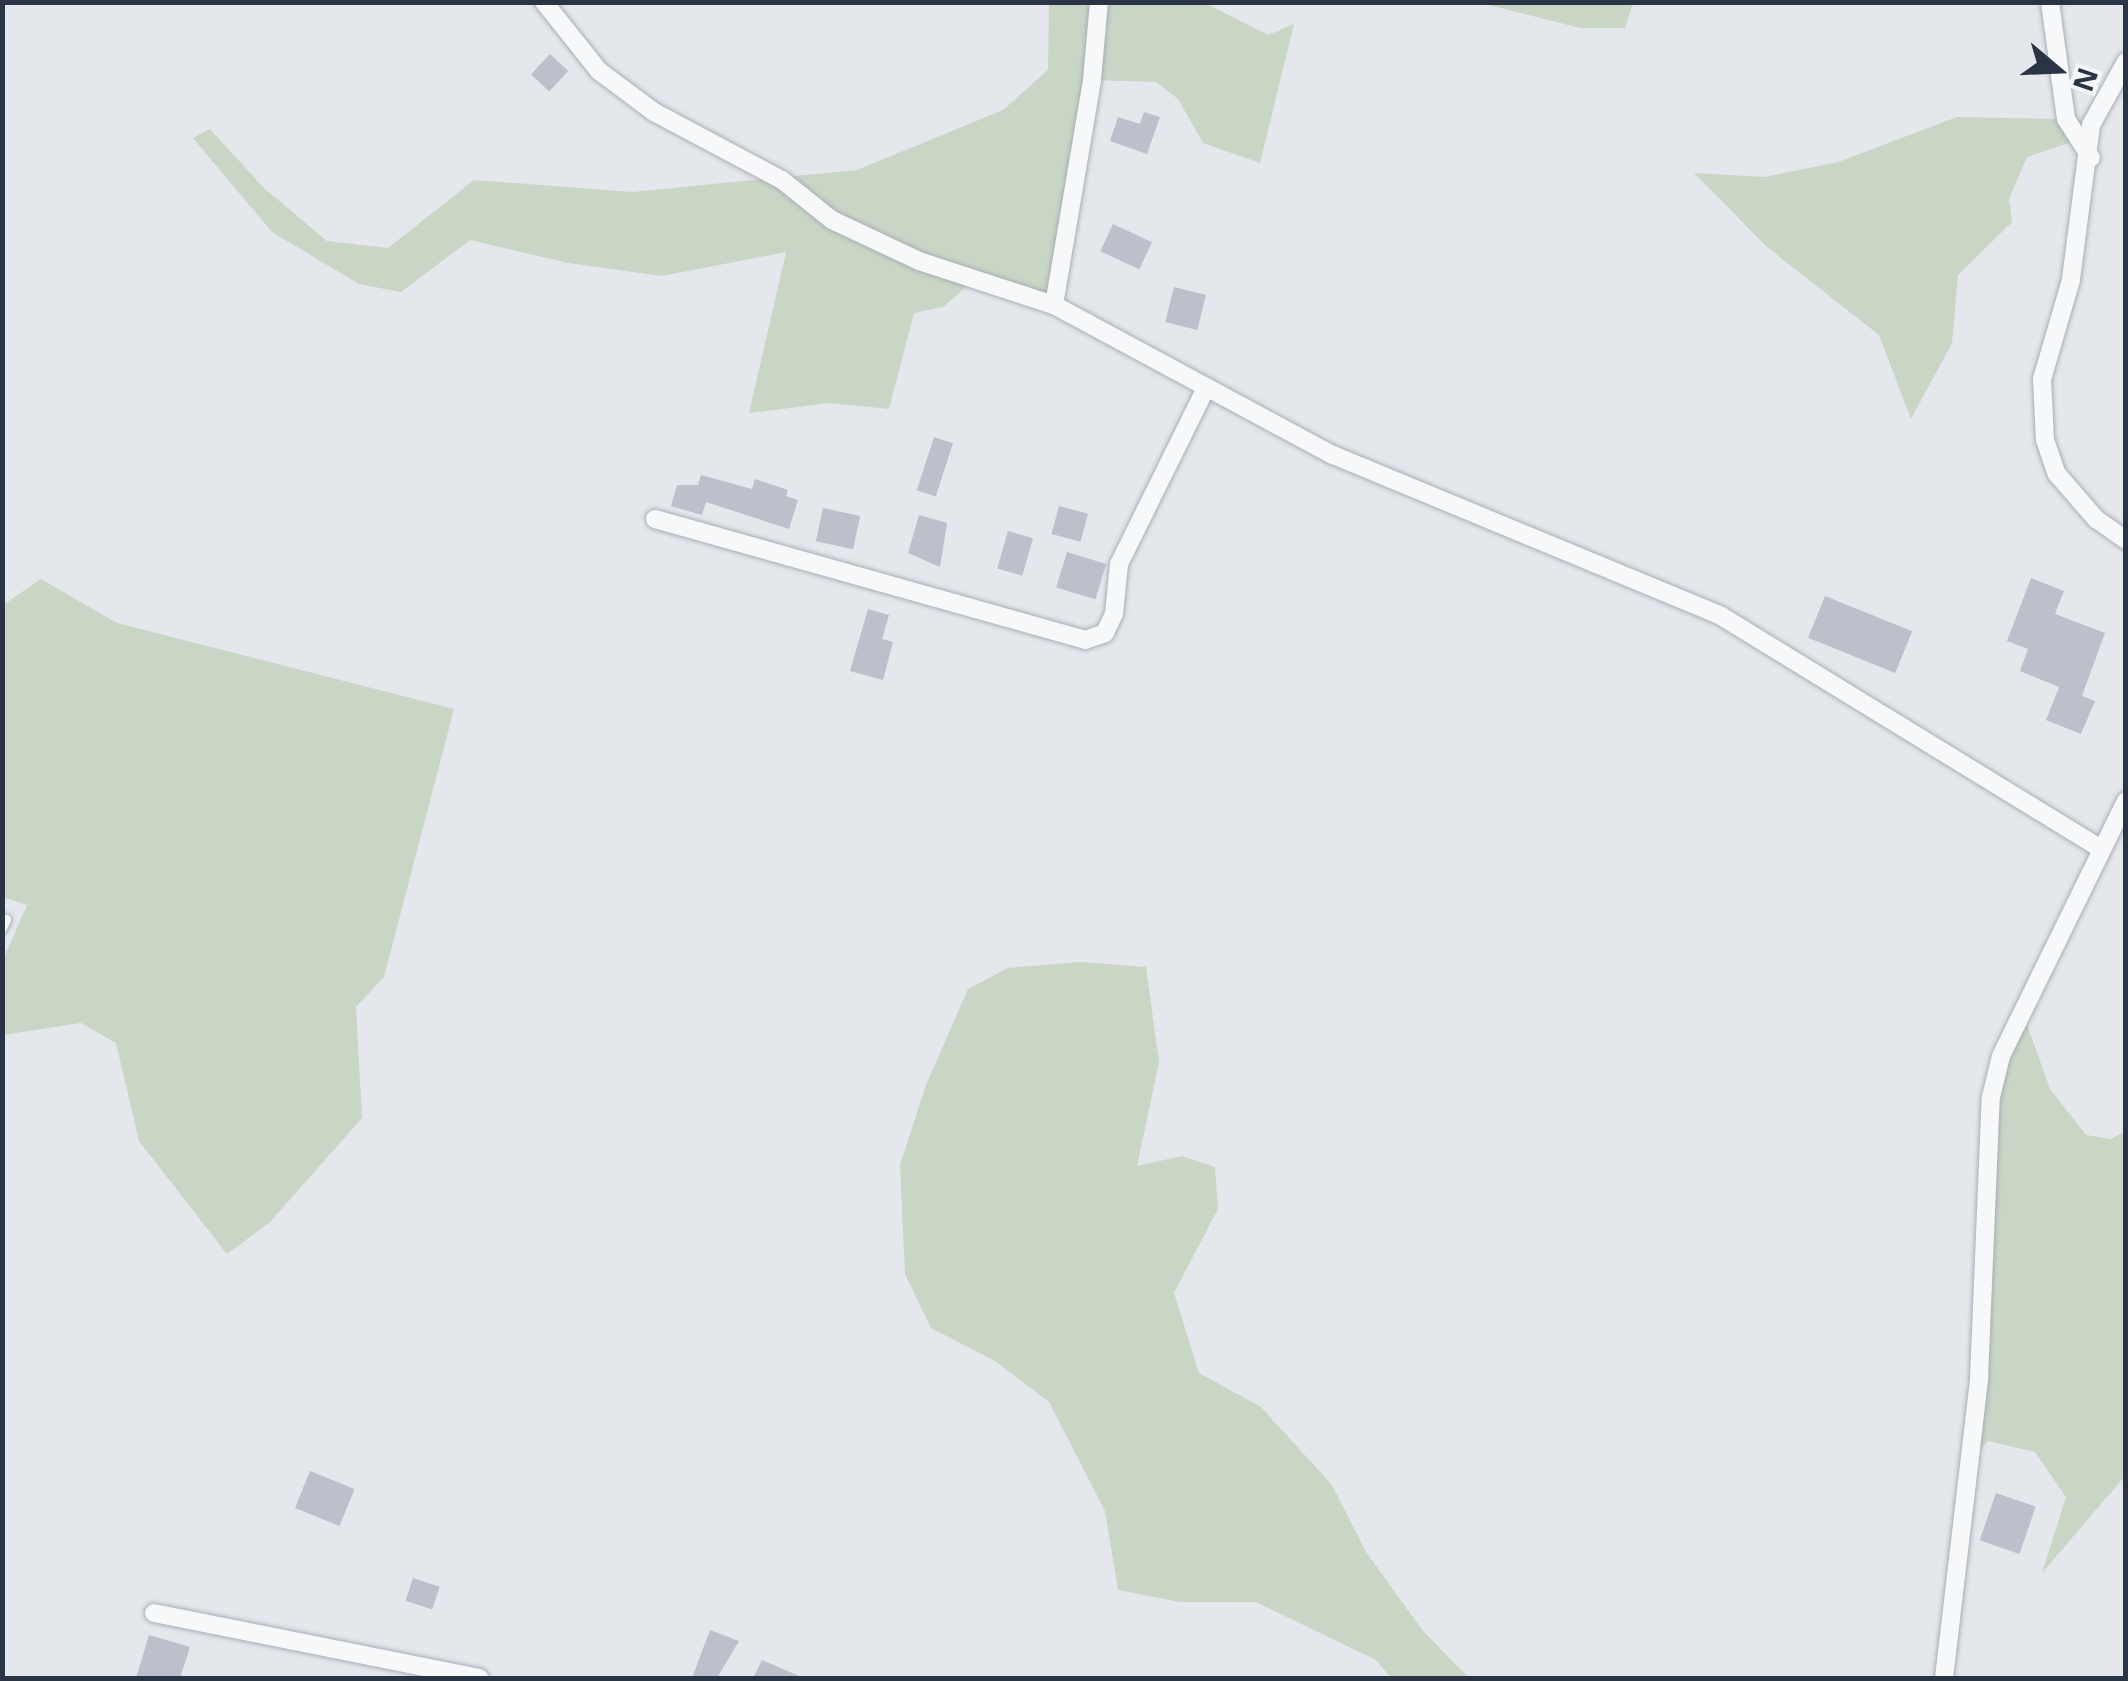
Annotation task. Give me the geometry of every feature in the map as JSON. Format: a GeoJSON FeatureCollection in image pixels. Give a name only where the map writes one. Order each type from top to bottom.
{"type":"FeatureCollection","features":[{"type":"Feature","properties":{"kind":"street"},"geometry":{"type":"LineString","coordinates":[[544,2],[613,81],[654,112],[782,180],[832,220],[919,262],[1054,306],[1333,455],[1721,616],[2100,848]]}},
{"type":"Feature","properties":{"kind":"street"},"geometry":{"type":"LineString","coordinates":[[1054,306],[1092,80],[1098,2]]}},
{"type":"Feature","properties":{"kind":"street"},"geometry":{"type":"LineString","coordinates":[[2050,2],[2066,118],[2091,158]]}},
{"type":"Feature","properties":{"kind":"street"},"geometry":{"type":"LineString","coordinates":[[2126,62],[2091,126],[2091,158],[2071,280],[2042,379],[2044,440],[2057,474],[2096,519],[2126,540]]}},
{"type":"Feature","properties":{"kind":"street"},"geometry":{"type":"LineString","coordinates":[[655,519],[1085,640],[1105,633],[1114,614],[1119,564],[1206,390]]}},
{"type":"Feature","properties":{"kind":"street"},"geometry":{"type":"LineString","coordinates":[[1944,1678],[1979,1378],[1991,1097],[2001,1056],[2126,801]]}},
{"type":"Feature","properties":{"kind":"street"},"geometry":{"type":"LineString","coordinates":[[154,1613],[480,1678]]}},
{"type":"Feature","properties":{"kind":"green space"},"geometry":{"type":"Polygon","coordinates":[[[1049,3],[1205,3],[1268,35],[1294,24],[1260,163],[1203,143],[1178,99],[1156,82],[1093,80],[1054,305],[974,280],[943,307],[914,313],[889,409],[829,403],[749,413],[786,252],[662,276],[568,263],[470,240],[401,292],[359,284],[272,232],[193,138],[210,129],[264,188],[327,241],[388,248],[474,180],[632,192],[857,170],[1003,110],[1048,70],[1049,3]]]}},
{"type":"Feature","properties":{"kind":"green space"},"geometry":{"type":"Polygon","coordinates":[[[1481,3],[1633,3],[1625,28],[1580,28],[1481,3]]]}},
{"type":"Feature","properties":{"kind":"green space"},"geometry":{"type":"Polygon","coordinates":[[[1957,117],[2066,119],[2078,140],[2027,157],[2009,199],[2012,222],[1958,275],[1952,343],[1911,419],[1879,335],[1767,247],[1694,173],[1764,177],[1838,162],[1957,117]]]}},
{"type":"Feature","properties":{"kind":"green space"},"geometry":{"type":"Polygon","coordinates":[[[41,579],[117,623],[454,709],[384,977],[356,1007],[362,1118],[270,1222],[227,1254],[139,1141],[116,1043],[81,1023],[3,1035],[3,960],[27,905],[3,897],[3,605],[41,579]]]}},
{"type":"Feature","properties":{"kind":"green space"},"geometry":{"type":"Polygon","coordinates":[[[1080,962],[1146,967],[1159,1062],[1137,1166],[1182,1156],[1215,1167],[1218,1209],[1174,1293],[1199,1373],[1261,1407],[1332,1485],[1366,1552],[1423,1631],[1469,1678],[1391,1678],[1376,1660],[1256,1602],[1180,1602],[1118,1590],[1105,1511],[1049,1402],[995,1361],[931,1328],[905,1274],[900,1165],[926,1085],[968,989],[1008,968],[1080,962]]]}},
{"type":"Feature","properties":{"kind":"green space"},"geometry":{"type":"Polygon","coordinates":[[[2022,1011],[2050,1089],[2086,1135],[2111,1139],[2125,1131],[2125,1476],[2042,1573],[2066,1497],[2035,1452],[1988,1441],[1968,1462],[1991,1097],[2022,1011]]]}},
{"type":"Feature","properties":{"kind":"building"},"geometry":{"type":"Polygon","coordinates":[[[550,54],[568,71],[549,92],[531,74],[550,54]]]}},
{"type":"Feature","properties":{"kind":"building"},"geometry":{"type":"Polygon","coordinates":[[[1144,112],[1160,117],[1147,154],[1110,141],[1118,117],[1140,124],[1144,112]]]}},
{"type":"Feature","properties":{"kind":"building"},"geometry":{"type":"Polygon","coordinates":[[[1113,224],[1152,242],[1139,269],[1100,251],[1113,224]]]}},
{"type":"Feature","properties":{"kind":"building"},"geometry":{"type":"Polygon","coordinates":[[[1174,287],[1206,295],[1197,330],[1165,322],[1174,287]]]}},
{"type":"Feature","properties":{"kind":"building"},"geometry":{"type":"Polygon","coordinates":[[[934,437],[953,443],[936,496],[917,490],[934,437]]]}},
{"type":"Feature","properties":{"kind":"building"},"geometry":{"type":"Polygon","coordinates":[[[701,475],[752,489],[755,479],[788,490],[786,496],[798,500],[789,529],[706,502],[702,515],[671,506],[677,485],[698,485],[701,475]]]}},
{"type":"Feature","properties":{"kind":"building"},"geometry":{"type":"Polygon","coordinates":[[[1059,506],[1088,514],[1080,542],[1051,534],[1059,506]]]}},
{"type":"Feature","properties":{"kind":"building"},"geometry":{"type":"Polygon","coordinates":[[[823,508],[860,516],[853,549],[816,541],[823,508]]]}},
{"type":"Feature","properties":{"kind":"building"},"geometry":{"type":"Polygon","coordinates":[[[919,515],[947,523],[940,567],[908,553],[919,515]]]}},
{"type":"Feature","properties":{"kind":"building"},"geometry":{"type":"Polygon","coordinates":[[[1008,531],[1033,538],[1022,576],[997,568],[1008,531]]]}},
{"type":"Feature","properties":{"kind":"building"},"geometry":{"type":"Polygon","coordinates":[[[1067,552],[1106,564],[1095,599],[1056,587],[1067,552]]]}},
{"type":"Feature","properties":{"kind":"building"},"geometry":{"type":"Polygon","coordinates":[[[2031,578],[2064,591],[2055,614],[2105,633],[2082,696],[2095,701],[2081,734],[2046,720],[2059,687],[2020,671],[2028,649],[2007,641],[2031,578]]]}},
{"type":"Feature","properties":{"kind":"building"},"geometry":{"type":"Polygon","coordinates":[[[1825,596],[1912,631],[1895,673],[1808,638],[1825,596]]]}},
{"type":"Feature","properties":{"kind":"building"},"geometry":{"type":"Polygon","coordinates":[[[868,609],[889,615],[882,639],[893,642],[883,680],[850,671],[868,609]]]}},
{"type":"Feature","properties":{"kind":"building"},"geometry":{"type":"Polygon","coordinates":[[[310,1471],[355,1489],[340,1526],[295,1508],[310,1471]]]}},
{"type":"Feature","properties":{"kind":"building"},"geometry":{"type":"Polygon","coordinates":[[[1996,1493],[2036,1507],[2019,1554],[1980,1540],[1996,1493]]]}},
{"type":"Feature","properties":{"kind":"building"},"geometry":{"type":"Polygon","coordinates":[[[413,1578],[440,1587],[432,1609],[406,1601],[413,1578]]]}},
{"type":"Feature","properties":{"kind":"building"},"geometry":{"type":"Polygon","coordinates":[[[710,1630],[739,1641],[717,1678],[692,1678],[710,1630]]]}},
{"type":"Feature","properties":{"kind":"building"},"geometry":{"type":"Polygon","coordinates":[[[149,1635],[190,1647],[180,1678],[136,1678],[149,1635]]]}},
{"type":"Feature","properties":{"kind":"building"},"geometry":{"type":"Polygon","coordinates":[[[762,1660],[804,1678],[753,1678],[762,1660]]]}}]}
